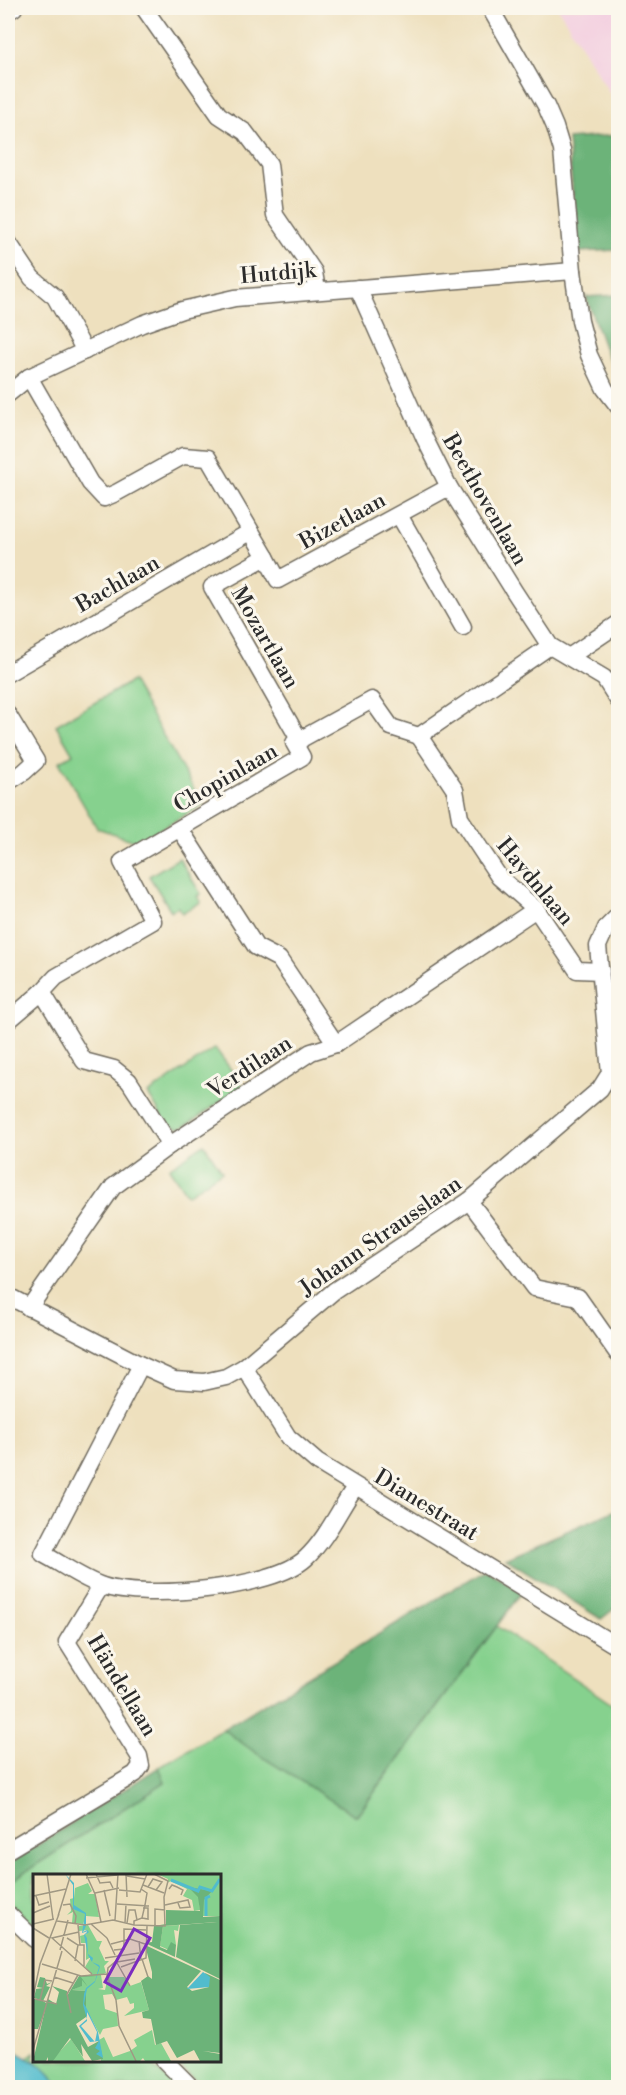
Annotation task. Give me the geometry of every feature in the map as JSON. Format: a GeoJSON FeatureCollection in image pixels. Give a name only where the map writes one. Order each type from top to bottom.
{"type":"FeatureCollection","features":[{"type":"Feature","properties":{"kind":"street"},"geometry":{"type":"LineString","coordinates":[[8,11],[14,8]]}},
{"type":"Feature","properties":{"kind":"street"},"geometry":{"type":"LineString","coordinates":[[144,8],[219,115],[245,132],[269,164],[275,215],[314,272],[317,290]]}},
{"type":"Feature","properties":{"kind":"street"},"geometry":{"type":"LineString","coordinates":[[490,8],[546,106],[555,127],[562,150],[580,321],[589,355],[605,389],[618,406]]}},
{"type":"Feature","properties":{"kind":"street"},"geometry":{"type":"LineString","coordinates":[[8,242],[32,278],[55,297],[85,351]]}},
{"type":"Feature","properties":{"kind":"street","name":"Hutdijk"},"geometry":{"type":"LineString","coordinates":[[8,394],[29,377],[142,324],[182,310],[235,298],[573,271]]}},
{"type":"Feature","properties":{"kind":"street","name":"Beethovenlaan"},"geometry":{"type":"LineString","coordinates":[[358,288],[425,439],[449,487],[550,646],[604,678],[618,700]]}},
{"type":"Feature","properties":{"kind":"street","name":"Mozartlaan"},"geometry":{"type":"LineString","coordinates":[[29,377],[90,483],[104,498],[183,456],[208,458],[266,557],[212,587],[300,741]]}},
{"type":"Feature","properties":{"kind":"street","name":"Bizetlaan"},"geometry":{"type":"LineString","coordinates":[[266,557],[279,580],[449,487]]}},
{"type":"Feature","properties":{"kind":"street"},"geometry":{"type":"LineString","coordinates":[[399,515],[463,627]]}},
{"type":"Feature","properties":{"kind":"street","name":"Bachlaan"},"geometry":{"type":"LineString","coordinates":[[8,673],[250,532]]}},
{"type":"Feature","properties":{"kind":"street"},"geometry":{"type":"LineString","coordinates":[[569,657],[618,624]]}},
{"type":"Feature","properties":{"kind":"street"},"geometry":{"type":"LineString","coordinates":[[419,736],[550,646]]}},
{"type":"Feature","properties":{"kind":"street","name":"Chopinlaan"},"geometry":{"type":"LineString","coordinates":[[8,1021],[56,977],[153,921],[122,862],[302,757],[294,743],[372,700],[391,727],[419,736]]}},
{"type":"Feature","properties":{"kind":"street"},"geometry":{"type":"LineString","coordinates":[[8,715],[36,761],[8,782]]}},
{"type":"Feature","properties":{"kind":"street","name":"Haydnlaan"},"geometry":{"type":"LineString","coordinates":[[419,736],[455,790],[460,818],[499,877],[536,909],[577,970],[600,971]]}},
{"type":"Feature","properties":{"kind":"street"},"geometry":{"type":"LineString","coordinates":[[180,829],[256,947],[279,959],[336,1044]]}},
{"type":"Feature","properties":{"kind":"street","name":"Verdilaan"},"geometry":{"type":"LineString","coordinates":[[29,1308],[112,1187],[170,1145],[311,1052],[336,1044],[536,909]]}},
{"type":"Feature","properties":{"kind":"street","name":"Johann Strausslaan"},"geometry":{"type":"LineString","coordinates":[[8,1296],[174,1380],[204,1382],[226,1377],[244,1367],[334,1291],[469,1201],[600,1089],[610,1073],[614,1052],[598,946],[606,928],[618,916]]}},
{"type":"Feature","properties":{"kind":"street"},"geometry":{"type":"LineString","coordinates":[[42,992],[84,1060],[114,1068],[129,1081],[170,1145]]}},
{"type":"Feature","properties":{"kind":"street"},"geometry":{"type":"LineString","coordinates":[[469,1201],[534,1288],[578,1297],[618,1354]]}},
{"type":"Feature","properties":{"kind":"street"},"geometry":{"type":"LineString","coordinates":[[141,1365],[43,1554],[101,1586],[119,1590],[212,1589],[277,1575],[305,1559],[324,1537],[355,1487]]}},
{"type":"Feature","properties":{"kind":"street","name":"Dianestraat"},"geometry":{"type":"LineString","coordinates":[[244,1367],[288,1437],[317,1462],[618,1647]]}},
{"type":"Feature","properties":{"kind":"street","name":"Händellaan"},"geometry":{"type":"LineString","coordinates":[[8,1850],[135,1774],[141,1766],[139,1756],[67,1642],[101,1586]]}},
{"type":"Feature","properties":{"kind":"street"},"geometry":{"type":"LineString","coordinates":[[8,1914],[33,1938]]}},
{"type":"Feature","properties":{"kind":"street"},"geometry":{"type":"LineString","coordinates":[[165,2062],[192,2088]]}},
{"type":"Feature","properties":{"kind":"shaded area"},"geometry":{"type":"Polygon","coordinates":[[[558,8],[618,8],[618,107],[558,8]]]}},
{"type":"Feature","properties":{"kind":"green space"},"geometry":{"type":"Polygon","coordinates":[[[618,135],[618,250],[578,252],[568,139],[618,135]]]}},
{"type":"Feature","properties":{"kind":"green space"},"geometry":{"type":"Polygon","coordinates":[[[618,295],[618,378],[605,350],[586,297],[618,295]]]}},
{"type":"Feature","properties":{"kind":"green space"},"geometry":{"type":"Polygon","coordinates":[[[132,681],[203,805],[137,842],[97,828],[59,762],[73,754],[56,725],[132,681]]]}},
{"type":"Feature","properties":{"kind":"green space"},"geometry":{"type":"Polygon","coordinates":[[[179,858],[201,894],[197,896],[201,902],[182,913],[178,907],[171,911],[149,876],[179,858]]]}},
{"type":"Feature","properties":{"kind":"green space"},"geometry":{"type":"Polygon","coordinates":[[[215,1048],[243,1086],[187,1125],[180,1128],[167,1125],[148,1094],[215,1048]]]}},
{"type":"Feature","properties":{"kind":"green space"},"geometry":{"type":"Polygon","coordinates":[[[204,1144],[222,1171],[187,1195],[169,1168],[204,1144]]]}},
{"type":"Feature","properties":{"kind":"green space"},"geometry":{"type":"Polygon","coordinates":[[[618,1509],[618,1606],[601,1619],[505,1558],[618,1509]]]}},
{"type":"Feature","properties":{"kind":"green space"},"geometry":{"type":"Polygon","coordinates":[[[486,1569],[522,1592],[356,1816],[256,1753],[223,1729],[486,1569]]]}},
{"type":"Feature","properties":{"kind":"green space"},"geometry":{"type":"Polygon","coordinates":[[[497,1626],[616,1707],[618,1704],[618,2087],[204,2087],[175,2062],[220,2062],[220,1874],[33,1874],[33,1931],[8,1901],[8,1883],[165,1782],[159,1767],[223,1729],[256,1753],[357,1816],[497,1626]]]}},
{"type":"Feature","properties":{"kind":"green space"},"geometry":{"type":"Polygon","coordinates":[[[159,1767],[165,1782],[8,1883],[8,1864],[159,1767]]]}},
{"type":"Feature","properties":{"kind":"green space"},"geometry":{"type":"Polygon","coordinates":[[[35,2062],[148,2062],[176,2087],[61,2087],[42,2066],[35,2062]]]}},
{"type":"Feature","properties":{"kind":"water"},"geometry":{"type":"Polygon","coordinates":[[[8,2047],[42,2066],[61,2087],[8,2087],[8,2047]]]}}]}
